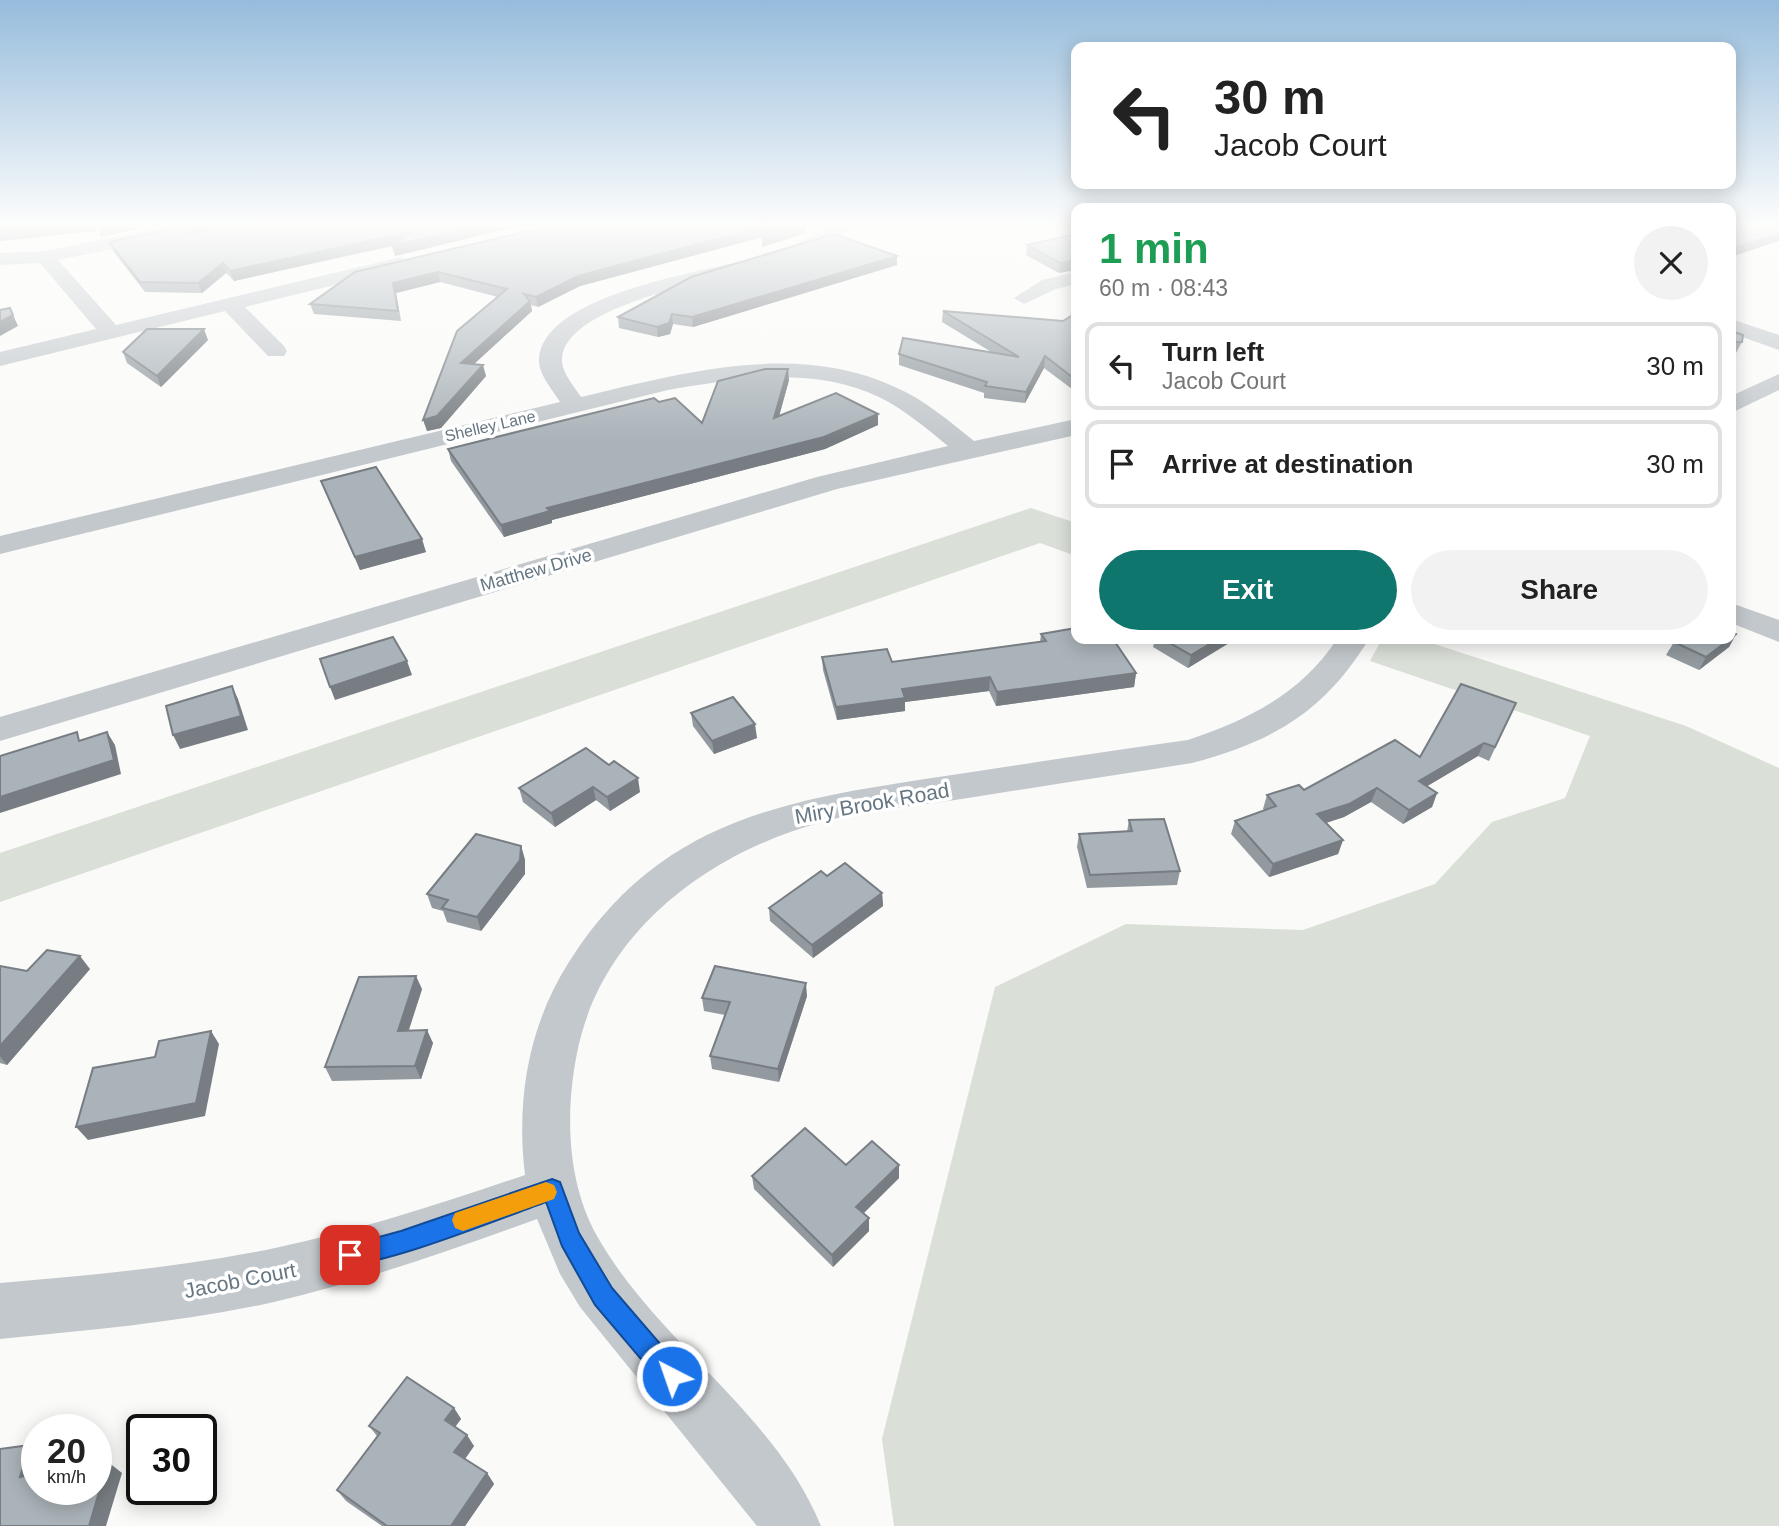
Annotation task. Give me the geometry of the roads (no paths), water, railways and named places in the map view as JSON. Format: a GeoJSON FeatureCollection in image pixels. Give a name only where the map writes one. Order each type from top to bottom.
{"type":"FeatureCollection","features":[{"type":"Feature","properties":{"kind":"street"},"geometry":{"type":"LineString","coordinates":[[81,298],[110,332]]}},
{"type":"Feature","properties":{"kind":"street"},"geometry":{"type":"LineString","coordinates":[[0,359],[254,298]]}},
{"type":"Feature","properties":{"kind":"street"},"geometry":{"type":"LineString","coordinates":[[575,406],[550,359],[552,346],[575,321],[629,298]]}},
{"type":"Feature","properties":{"kind":"street"},"geometry":{"type":"LineString","coordinates":[[230,304],[276,351]]}},
{"type":"Feature","properties":{"kind":"street"},"geometry":{"type":"LineString","coordinates":[[1736,328],[1779,343]]}},
{"type":"Feature","properties":{"kind":"street","name":"Shelley Lane"},"geometry":{"type":"LineString","coordinates":[[0,545],[668,383],[728,373],[816,375],[858,383],[913,406],[968,449]]}},
{"type":"Feature","properties":{"kind":"street"},"geometry":{"type":"LineString","coordinates":[[1736,403],[1779,381]]}},
{"type":"Feature","properties":{"kind":"street","name":"Matthew Drive"},"geometry":{"type":"LineString","coordinates":[[0,729],[827,483],[968,449],[1071,428]]}},
{"type":"Feature","properties":{"kind":"street"},"geometry":{"type":"LineString","coordinates":[[1736,614],[1779,632]]}},
{"type":"Feature","properties":{"kind":"street","name":"Miry Brook Road"},"geometry":{"type":"LineString","coordinates":[[790,1526],[774,1495],[603,1296],[570,1239],[552,1190],[545,1156],[544,1097],[553,1042],[573,992],[601,946],[626,916],[679,870],[744,834],[776,820],[826,807],[1161,758],[1230,738],[1282,715],[1316,690],[1338,666],[1350,644]]}},
{"type":"Feature","properties":{"kind":"street","name":"Jacob Court"},"geometry":{"type":"LineString","coordinates":[[0,1311],[145,1298],[274,1275],[401,1242],[552,1190]]}}]}
